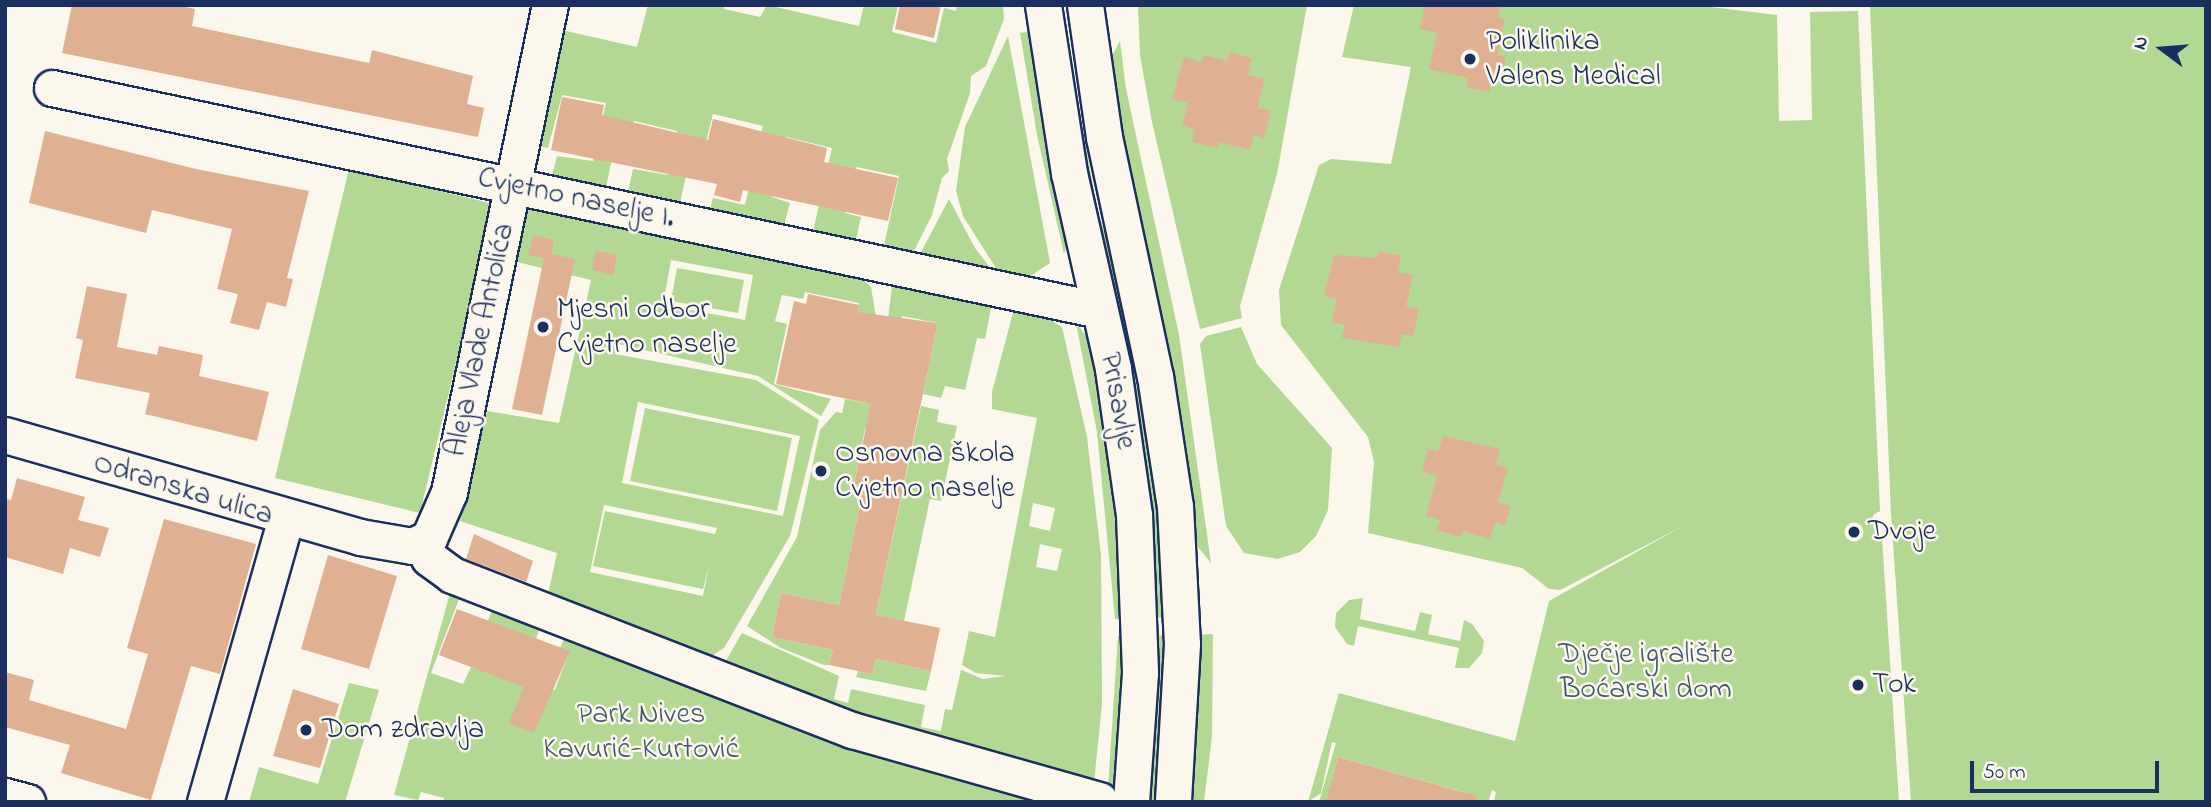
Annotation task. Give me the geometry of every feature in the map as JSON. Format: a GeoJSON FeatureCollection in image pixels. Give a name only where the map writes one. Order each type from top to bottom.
{"type":"FeatureCollection","features":[{"type":"Feature","properties":{"kind":"street","name":"Aleja Vlade Antolića"},"geometry":{"type":"LineString","coordinates":[[421,544],[436,528],[449,492],[550,5]]}},
{"type":"Feature","properties":{"kind":"street","name":"Prisavlje"},"geometry":{"type":"LineString","coordinates":[[1043,5],[1069,173],[1122,423],[1137,549],[1140,673],[1115,801]]}},
{"type":"Feature","properties":{"kind":"street","name":"Prisavlje"},"geometry":{"type":"LineString","coordinates":[[1085,5],[1104,137],[1156,376],[1175,506],[1182,643],[1173,802]]}},
{"type":"Feature","properties":{"kind":"street","name":"Cvjetno naselje I."},"geometry":{"type":"LineString","coordinates":[[52,88],[1099,310]]}},
{"type":"Feature","properties":{"kind":"street","name":"Odranska ulica"},"geometry":{"type":"LineString","coordinates":[[5,435],[286,518],[205,802]]}},
{"type":"Feature","properties":{"kind":"street"},"geometry":{"type":"LineString","coordinates":[[286,518],[402,545],[421,544],[429,558],[452,575],[852,730],[1115,801]]}},
{"type":"Feature","properties":{"kind":"street"},"geometry":{"type":"LineString","coordinates":[[5,796],[27,802]]}},
{"type":"Feature","properties":{"kind":"green space"},"geometry":{"type":"Polygon","coordinates":[[[648,5],[724,5],[724,9],[760,17],[767,5],[859,26],[864,5],[898,5],[892,32],[936,43],[944,8],[956,11],[957,5],[1003,5],[1004,19],[986,66],[971,76],[970,93],[947,159],[949,171],[942,178],[932,215],[913,253],[883,250],[899,176],[856,167],[845,213],[861,217],[855,244],[812,236],[832,148],[786,137],[772,197],[790,203],[783,229],[709,213],[713,198],[745,205],[763,126],[713,114],[697,178],[686,176],[679,207],[627,196],[633,169],[668,175],[677,131],[634,121],[624,156],[613,154],[605,192],[551,179],[557,156],[593,161],[606,103],[562,95],[548,148],[538,146],[562,30],[637,47],[648,5]]]}},
{"type":"Feature","properties":{"kind":"green space"},"geometry":{"type":"Polygon","coordinates":[[[1307,5],[1277,174],[1240,306],[1242,318],[1200,329],[1152,122],[1140,55],[1138,6],[1307,5]]]}},
{"type":"Feature","properties":{"kind":"green space","name":"Dječje igralište Boćarski dom"},"geometry":{"type":"Polygon","coordinates":[[[1354,5],[1694,5],[1777,15],[1779,121],[1812,120],[1810,12],[1858,11],[1880,511],[1873,515],[1875,533],[1882,537],[1899,802],[1494,802],[1496,792],[1492,790],[1488,802],[1465,802],[1467,793],[1338,757],[1327,799],[1334,802],[1319,802],[1336,743],[1332,742],[1321,793],[1308,802],[1339,693],[1515,741],[1549,601],[1683,526],[1560,590],[1549,589],[1522,568],[1368,533],[1374,462],[1368,437],[1281,325],[1279,290],[1319,165],[1331,159],[1391,164],[1411,67],[1342,57],[1354,5]]]}},
{"type":"Feature","properties":{"kind":"green space"},"geometry":{"type":"Polygon","coordinates":[[[1870,5],[2206,5],[2206,802],[1911,802],[1891,514],[1870,5]]]}},
{"type":"Feature","properties":{"kind":"green space"},"geometry":{"type":"Polygon","coordinates":[[[1065,29],[1098,214],[1119,273],[1154,452],[1169,617],[1153,618],[1059,30],[1065,29]]]}},
{"type":"Feature","properties":{"kind":"green space"},"geometry":{"type":"Polygon","coordinates":[[[1032,31],[1069,241],[1064,254],[1037,135],[1020,33],[1032,31]]]}},
{"type":"Feature","properties":{"kind":"green space"},"geometry":{"type":"Polygon","coordinates":[[[1008,36],[1050,263],[1026,279],[999,273],[963,216],[956,191],[965,127],[1008,36]]]}},
{"type":"Feature","properties":{"kind":"green space"},"geometry":{"type":"Polygon","coordinates":[[[1120,41],[1126,89],[1179,335],[1211,563],[1193,541],[1105,69],[1120,41]]]}},
{"type":"Feature","properties":{"kind":"green space"},"geometry":{"type":"Polygon","coordinates":[[[349,169],[494,204],[420,513],[275,478],[349,169]]]}},
{"type":"Feature","properties":{"kind":"green space"},"geometry":{"type":"Polygon","coordinates":[[[949,199],[975,248],[992,270],[919,256],[949,199]]]}},
{"type":"Feature","properties":{"kind":"green space","name":"Park Nives Kavurić-Kurtović"},"geometry":{"type":"Polygon","coordinates":[[[525,202],[795,258],[794,263],[812,267],[815,263],[857,274],[871,287],[876,317],[857,312],[859,303],[805,292],[803,299],[782,295],[775,321],[787,324],[774,384],[831,399],[821,416],[758,376],[618,344],[615,354],[756,380],[819,420],[790,536],[724,648],[710,657],[725,662],[742,633],[839,676],[834,699],[848,703],[851,689],[925,705],[921,727],[941,731],[945,709],[952,710],[961,670],[983,679],[1006,676],[976,673],[962,665],[969,631],[995,637],[1037,418],[992,409],[992,392],[1015,305],[1046,311],[1045,317],[1062,327],[1087,437],[1101,555],[1102,704],[1092,802],[444,802],[444,798],[421,792],[418,800],[394,795],[452,586],[462,591],[431,673],[463,684],[471,667],[555,690],[569,652],[560,648],[567,632],[547,599],[557,553],[460,521],[487,411],[559,423],[591,280],[513,261],[525,202]],[[671,260],[663,305],[745,320],[753,275],[671,260]],[[638,402],[622,483],[783,516],[800,436],[638,402]],[[1033,503],[1029,526],[1050,531],[1055,508],[1033,503]],[[604,505],[590,572],[703,596],[709,566],[703,589],[593,566],[605,511],[715,534],[717,528],[604,505]],[[1040,544],[1036,567],[1057,571],[1062,549],[1040,544]]]}},
{"type":"Feature","properties":{"kind":"green space"},"geometry":{"type":"Polygon","coordinates":[[[677,268],[744,280],[738,313],[671,301],[677,268]]]}},
{"type":"Feature","properties":{"kind":"green space"},"geometry":{"type":"Polygon","coordinates":[[[893,278],[992,303],[985,339],[977,338],[965,390],[945,386],[941,398],[923,394],[938,323],[902,316],[900,323],[888,319],[893,278]]]}},
{"type":"Feature","properties":{"kind":"green space"},"geometry":{"type":"Polygon","coordinates":[[[1076,323],[1092,343],[1109,426],[1126,619],[1115,619],[1097,432],[1076,323]]]}},
{"type":"Feature","properties":{"kind":"green space"},"geometry":{"type":"Polygon","coordinates":[[[1241,327],[1257,364],[1332,448],[1328,510],[1316,536],[1300,552],[1278,559],[1244,553],[1226,526],[1200,344],[1206,336],[1241,327]]]}},
{"type":"Feature","properties":{"kind":"green space"},"geometry":{"type":"Polygon","coordinates":[[[884,398],[865,429],[854,484],[864,486],[839,605],[781,593],[772,637],[833,650],[829,665],[824,665],[781,648],[747,626],[797,537],[820,430],[836,412],[842,413],[845,399],[865,403],[884,398]]]}},
{"type":"Feature","properties":{"kind":"green space"},"geometry":{"type":"Polygon","coordinates":[[[921,406],[939,410],[937,422],[957,426],[941,501],[930,499],[904,621],[876,615],[921,406]]]}},
{"type":"Feature","properties":{"kind":"green space"},"geometry":{"type":"Polygon","coordinates":[[[645,408],[792,438],[777,511],[630,481],[645,408]]]}},
{"type":"Feature","properties":{"kind":"green space"},"geometry":{"type":"Polygon","coordinates":[[[1363,598],[1360,619],[1415,631],[1420,612],[1432,615],[1428,634],[1460,641],[1464,620],[1472,624],[1484,641],[1482,653],[1469,668],[1455,668],[1459,648],[1358,626],[1354,646],[1347,644],[1335,627],[1336,613],[1349,600],[1363,598]]]}},
{"type":"Feature","properties":{"kind":"green space"},"geometry":{"type":"Polygon","coordinates":[[[494,604],[542,622],[536,639],[488,621],[494,604]]]}},
{"type":"Feature","properties":{"kind":"green space"},"geometry":{"type":"Polygon","coordinates":[[[1213,634],[1212,736],[1204,802],[1188,802],[1194,635],[1213,634]]]}},
{"type":"Feature","properties":{"kind":"green space"},"geometry":{"type":"Polygon","coordinates":[[[1167,635],[1159,802],[1149,802],[1153,636],[1167,635]]]}},
{"type":"Feature","properties":{"kind":"green space"},"geometry":{"type":"Polygon","coordinates":[[[1118,636],[1127,636],[1117,802],[1107,802],[1118,636]]]}},
{"type":"Feature","properties":{"kind":"green space"},"geometry":{"type":"Polygon","coordinates":[[[876,659],[931,671],[926,691],[856,677],[858,671],[872,674],[876,659]]]}},
{"type":"Feature","properties":{"kind":"green space"},"geometry":{"type":"Polygon","coordinates":[[[349,683],[379,690],[345,802],[249,802],[259,767],[318,784],[349,683]]]}},
{"type":"Feature","properties":{"kind":"building"},"geometry":{"type":"Polygon","coordinates":[[[72,5],[177,5],[195,9],[192,26],[369,63],[372,50],[473,76],[467,104],[484,108],[478,137],[62,53],[72,5]]]}},
{"type":"Feature","properties":{"kind":"building"},"geometry":{"type":"Polygon","coordinates":[[[900,5],[941,5],[934,38],[895,29],[900,5]]]}},
{"type":"Feature","properties":{"kind":"building"},"geometry":{"type":"Polygon","coordinates":[[[1425,5],[1501,5],[1498,18],[1505,19],[1498,55],[1506,57],[1501,80],[1492,78],[1489,92],[1466,87],[1468,78],[1429,69],[1437,33],[1420,29],[1425,5]]]}},
{"type":"Feature","properties":{"kind":"building"},"geometry":{"type":"Polygon","coordinates":[[[1230,52],[1252,58],[1248,75],[1265,79],[1257,108],[1271,111],[1264,138],[1254,135],[1250,150],[1219,142],[1217,148],[1192,142],[1195,129],[1182,125],[1188,103],[1172,99],[1184,57],[1202,62],[1204,55],[1227,61],[1230,52]]]}},
{"type":"Feature","properties":{"kind":"building"},"geometry":{"type":"Polygon","coordinates":[[[562,97],[604,105],[602,115],[708,140],[713,119],[827,148],[824,162],[898,178],[888,221],[743,190],[740,202],[714,195],[717,184],[551,150],[562,97]]]}},
{"type":"Feature","properties":{"kind":"building"},"geometry":{"type":"Polygon","coordinates":[[[45,131],[196,169],[309,191],[287,278],[293,279],[286,307],[267,302],[259,330],[230,323],[238,294],[217,289],[232,229],[152,210],[146,233],[29,203],[45,131]]]}},
{"type":"Feature","properties":{"kind":"building"},"geometry":{"type":"Polygon","coordinates":[[[533,235],[554,240],[551,254],[575,259],[542,415],[512,409],[544,258],[528,255],[533,235]]]}},
{"type":"Feature","properties":{"kind":"building"},"geometry":{"type":"Polygon","coordinates":[[[596,251],[617,255],[613,275],[592,270],[596,251]]]}},
{"type":"Feature","properties":{"kind":"building"},"geometry":{"type":"Polygon","coordinates":[[[1379,251],[1401,256],[1397,272],[1413,275],[1406,306],[1419,309],[1413,336],[1402,334],[1399,347],[1342,338],[1345,325],[1332,322],[1337,299],[1324,296],[1334,255],[1377,258],[1379,251]]]}},
{"type":"Feature","properties":{"kind":"building"},"geometry":{"type":"Polygon","coordinates":[[[87,286],[127,294],[117,347],[157,355],[159,346],[203,355],[199,376],[269,392],[257,441],[145,414],[150,393],[75,378],[83,340],[76,338],[87,286]]]}},
{"type":"Feature","properties":{"kind":"building"},"geometry":{"type":"Polygon","coordinates":[[[808,294],[859,305],[857,312],[938,323],[876,615],[940,628],[931,671],[876,659],[872,674],[829,665],[833,650],[772,637],[781,593],[839,605],[864,486],[854,484],[871,404],[776,384],[794,301],[806,304],[808,294]]]}},
{"type":"Feature","properties":{"kind":"building"},"geometry":{"type":"Polygon","coordinates":[[[1443,436],[1500,449],[1496,465],[1508,468],[1498,502],[1511,506],[1505,525],[1495,522],[1490,539],[1463,531],[1461,537],[1437,530],[1440,520],[1426,516],[1437,476],[1422,471],[1428,449],[1438,452],[1443,436]]]}},
{"type":"Feature","properties":{"kind":"building"},"geometry":{"type":"Polygon","coordinates":[[[17,478],[85,497],[78,520],[109,528],[100,557],[70,548],[63,574],[5,557],[5,499],[11,500],[17,478]]]}},
{"type":"Feature","properties":{"kind":"building"},"geometry":{"type":"Polygon","coordinates":[[[164,519],[256,544],[220,674],[191,666],[151,800],[61,773],[70,745],[5,727],[5,672],[34,680],[29,700],[126,729],[148,654],[127,648],[164,519]]]}},
{"type":"Feature","properties":{"kind":"building"},"geometry":{"type":"Polygon","coordinates":[[[474,534],[533,561],[526,582],[466,559],[474,534]]]}},
{"type":"Feature","properties":{"kind":"building"},"geometry":{"type":"Polygon","coordinates":[[[328,555],[397,576],[369,669],[301,649],[328,555]]]}},
{"type":"Feature","properties":{"kind":"building"},"geometry":{"type":"Polygon","coordinates":[[[457,609],[570,651],[534,733],[509,723],[524,687],[439,655],[457,609]]]}},
{"type":"Feature","properties":{"kind":"building","name":"Dom zdravlja"},"geometry":{"type":"Polygon","coordinates":[[[293,689],[339,704],[320,768],[273,756],[293,689]]]}},
{"type":"Feature","properties":{"kind":"building"},"geometry":{"type":"Polygon","coordinates":[[[1338,757],[1477,796],[1476,802],[1326,802],[1338,757]]]}},
{"type":"Feature","properties":{"kind":"place","name":"Poliklinika Valens Medical"},"geometry":{"type":"Point","coordinates":[1470,59]}},
{"type":"Feature","properties":{"kind":"place","name":"Mjesni odbor Cvjetno naselje"},"geometry":{"type":"Point","coordinates":[543,327]}},
{"type":"Feature","properties":{"kind":"place","name":"Osnovna škola Cvjetno naselje"},"geometry":{"type":"Point","coordinates":[821,471]}},
{"type":"Feature","properties":{"kind":"place","name":"Dvoje"},"geometry":{"type":"Point","coordinates":[1854,532]}},
{"type":"Feature","properties":{"kind":"place","name":"Tok"},"geometry":{"type":"Point","coordinates":[1858,685]}},
{"type":"Feature","properties":{"kind":"place","name":"Dom zdravlja"},"geometry":{"type":"Point","coordinates":[306,730]}}]}
